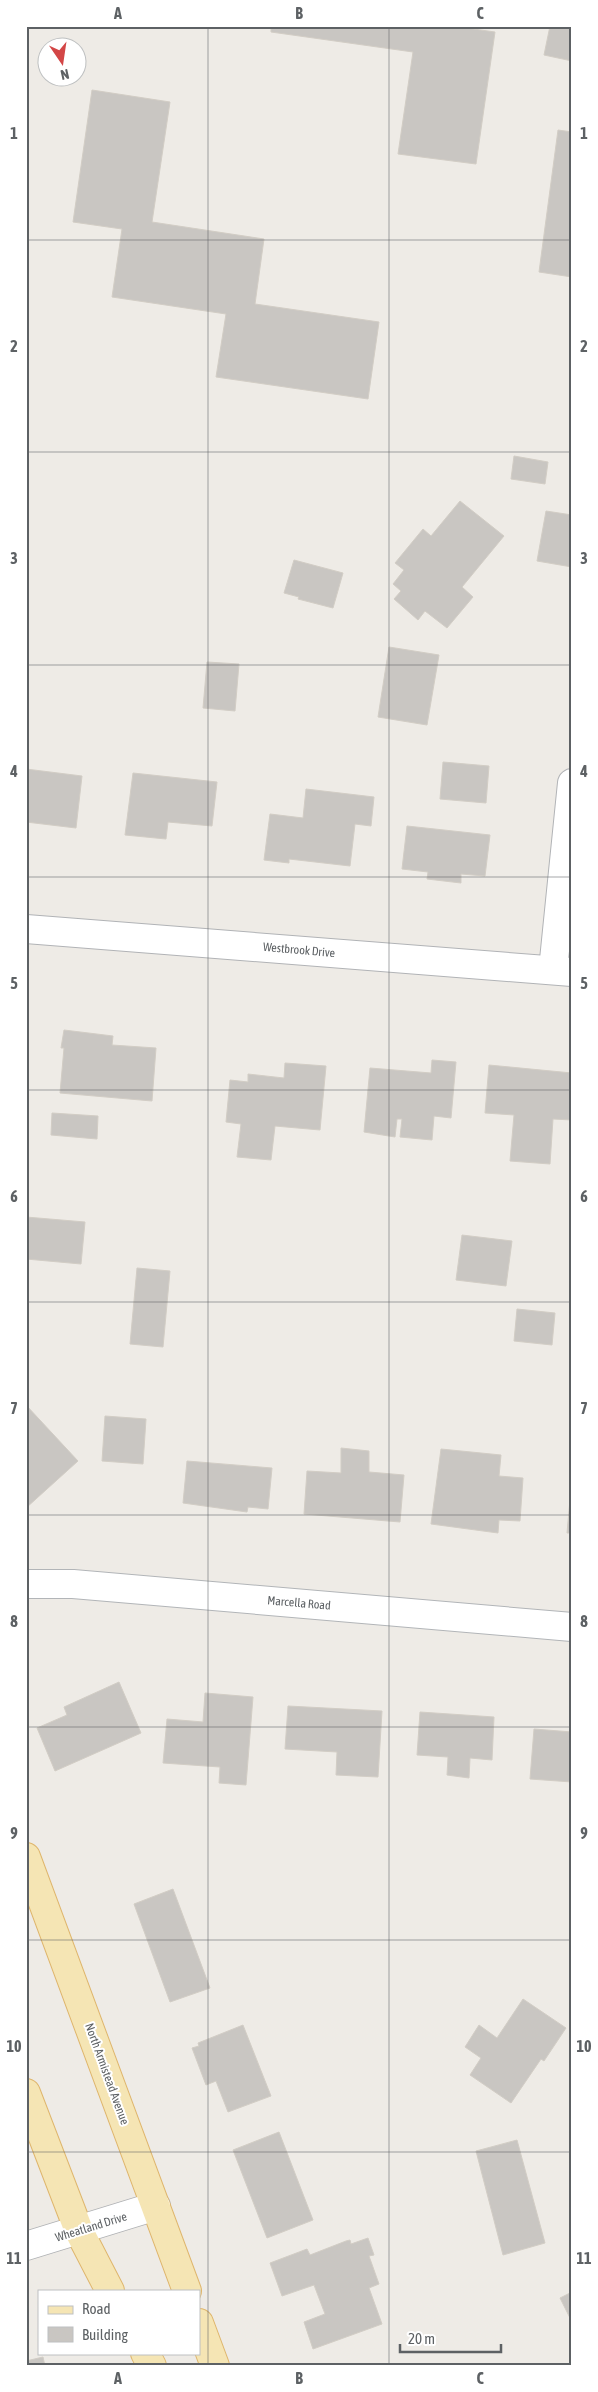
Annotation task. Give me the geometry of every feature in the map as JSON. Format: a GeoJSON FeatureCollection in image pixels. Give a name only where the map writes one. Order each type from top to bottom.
{"type":"FeatureCollection","features":[{"type":"Feature","properties":{"kind":"main road","name":"North Armistead Avenue"},"geometry":{"type":"LineString","coordinates":[[26,1857],[187,2290]]}},
{"type":"Feature","properties":{"kind":"main road"},"geometry":{"type":"LineString","coordinates":[[26,2093],[79,2231],[109,2290]]}},
{"type":"Feature","properties":{"kind":"main road"},"geometry":{"type":"LineString","coordinates":[[200,2325],[215,2366]]}},
{"type":"Feature","properties":{"kind":"main road"},"geometry":{"type":"LineString","coordinates":[[146,2354],[152,2366]]}},
{"type":"Feature","properties":{"kind":"street"},"geometry":{"type":"LineString","coordinates":[[562,971],[572,783]]}},
{"type":"Feature","properties":{"kind":"street","name":"Westbrook Drive"},"geometry":{"type":"LineString","coordinates":[[26,928],[562,971]]}},
{"type":"Feature","properties":{"kind":"street","name":"Marcella Road"},"geometry":{"type":"LineString","coordinates":[[26,1584],[83,1585],[572,1627]]}},
{"type":"Feature","properties":{"kind":"street","name":"Wheatland Drive"},"geometry":{"type":"LineString","coordinates":[[26,2246],[156,2206]]}},
{"type":"Feature","properties":{"kind":"building"},"geometry":{"type":"Polygon","coordinates":[[[271,26],[452,26],[495,32],[476,164],[398,154],[413,52],[271,32],[271,26]]]}},
{"type":"Feature","properties":{"kind":"building"},"geometry":{"type":"Polygon","coordinates":[[[550,26],[572,26],[572,61],[544,55],[550,26]]]}},
{"type":"Feature","properties":{"kind":"building"},"geometry":{"type":"Polygon","coordinates":[[[92,90],[170,102],[152,222],[264,239],[255,304],[379,322],[368,399],[216,377],[226,314],[112,297],[122,229],[73,222],[92,90]]]}},
{"type":"Feature","properties":{"kind":"building"},"geometry":{"type":"Polygon","coordinates":[[[558,130],[572,132],[572,277],[539,272],[558,130]]]}},
{"type":"Feature","properties":{"kind":"building"},"geometry":{"type":"Polygon","coordinates":[[[514,456],[548,462],[545,484],[511,479],[514,456]]]}},
{"type":"Feature","properties":{"kind":"building"},"geometry":{"type":"Polygon","coordinates":[[[460,501],[504,536],[462,587],[473,597],[447,628],[425,611],[418,620],[394,599],[401,591],[393,584],[404,570],[395,563],[423,529],[431,536],[460,501]]]}},
{"type":"Feature","properties":{"kind":"building"},"geometry":{"type":"Polygon","coordinates":[[[546,511],[572,515],[572,567],[537,561],[546,511]]]}},
{"type":"Feature","properties":{"kind":"building"},"geometry":{"type":"Polygon","coordinates":[[[294,560],[343,573],[333,608],[298,599],[299,597],[284,593],[294,560]]]}},
{"type":"Feature","properties":{"kind":"building"},"geometry":{"type":"Polygon","coordinates":[[[389,647],[439,655],[427,725],[378,717],[389,647]]]}},
{"type":"Feature","properties":{"kind":"building"},"geometry":{"type":"Polygon","coordinates":[[[207,662],[239,664],[235,711],[203,708],[207,662]]]}},
{"type":"Feature","properties":{"kind":"building"},"geometry":{"type":"Polygon","coordinates":[[[443,762],[489,766],[486,803],[440,799],[443,762]]]}},
{"type":"Feature","properties":{"kind":"building"},"geometry":{"type":"Polygon","coordinates":[[[26,769],[82,776],[76,828],[26,822],[26,769]]]}},
{"type":"Feature","properties":{"kind":"building"},"geometry":{"type":"Polygon","coordinates":[[[133,773],[217,782],[212,826],[168,822],[166,839],[125,835],[133,773]]]}},
{"type":"Feature","properties":{"kind":"building"},"geometry":{"type":"Polygon","coordinates":[[[306,789],[374,797],[371,826],[355,824],[350,866],[289,859],[289,863],[264,860],[270,814],[303,818],[306,789]]]}},
{"type":"Feature","properties":{"kind":"building"},"geometry":{"type":"Polygon","coordinates":[[[407,826],[490,835],[485,876],[461,874],[461,883],[427,879],[428,872],[402,869],[407,826]]]}},
{"type":"Feature","properties":{"kind":"building"},"geometry":{"type":"Polygon","coordinates":[[[64,1030],[113,1036],[112,1045],[156,1048],[152,1101],[60,1093],[64,1048],[61,1048],[64,1030]]]}},
{"type":"Feature","properties":{"kind":"building"},"geometry":{"type":"Polygon","coordinates":[[[432,1060],[456,1062],[451,1118],[434,1116],[432,1140],[400,1137],[402,1119],[397,1119],[395,1137],[364,1132],[370,1068],[431,1073],[432,1060]]]}},
{"type":"Feature","properties":{"kind":"building"},"geometry":{"type":"Polygon","coordinates":[[[285,1063],[326,1066],[320,1130],[275,1126],[271,1160],[237,1157],[241,1124],[226,1122],[230,1080],[248,1082],[248,1074],[284,1078],[285,1063]]]}},
{"type":"Feature","properties":{"kind":"building"},"geometry":{"type":"Polygon","coordinates":[[[489,1065],[572,1073],[572,1120],[553,1119],[550,1164],[510,1161],[514,1115],[485,1113],[489,1065]]]}},
{"type":"Feature","properties":{"kind":"building"},"geometry":{"type":"Polygon","coordinates":[[[52,1113],[98,1116],[97,1139],[51,1135],[52,1113]]]}},
{"type":"Feature","properties":{"kind":"building"},"geometry":{"type":"Polygon","coordinates":[[[26,1217],[85,1222],[81,1264],[26,1259],[26,1217]]]}},
{"type":"Feature","properties":{"kind":"building"},"geometry":{"type":"Polygon","coordinates":[[[462,1235],[512,1241],[506,1286],[456,1280],[462,1235]]]}},
{"type":"Feature","properties":{"kind":"building"},"geometry":{"type":"Polygon","coordinates":[[[137,1268],[170,1271],[163,1347],[130,1344],[137,1268]]]}},
{"type":"Feature","properties":{"kind":"building"},"geometry":{"type":"Polygon","coordinates":[[[517,1309],[555,1313],[552,1345],[514,1341],[517,1309]]]}},
{"type":"Feature","properties":{"kind":"building"},"geometry":{"type":"Polygon","coordinates":[[[26,1405],[78,1461],[26,1508],[26,1405]]]}},
{"type":"Feature","properties":{"kind":"building"},"geometry":{"type":"Polygon","coordinates":[[[105,1416],[146,1419],[143,1464],[102,1461],[105,1416]]]}},
{"type":"Feature","properties":{"kind":"building"},"geometry":{"type":"Polygon","coordinates":[[[341,1448],[369,1451],[369,1472],[404,1475],[400,1522],[304,1514],[307,1471],[341,1473],[341,1448]]]}},
{"type":"Feature","properties":{"kind":"building"},"geometry":{"type":"Polygon","coordinates":[[[441,1449],[501,1455],[499,1476],[523,1478],[520,1521],[499,1520],[498,1533],[431,1524],[441,1449]]]}},
{"type":"Feature","properties":{"kind":"building"},"geometry":{"type":"Polygon","coordinates":[[[187,1461],[272,1468],[268,1509],[248,1507],[247,1512],[183,1503],[187,1461]]]}},
{"type":"Feature","properties":{"kind":"building"},"geometry":{"type":"Polygon","coordinates":[[[571,1488],[572,1533],[567,1533],[571,1488]]]}},
{"type":"Feature","properties":{"kind":"building"},"geometry":{"type":"Polygon","coordinates":[[[119,1682],[141,1733],[55,1771],[37,1728],[67,1715],[64,1707],[119,1682]]]}},
{"type":"Feature","properties":{"kind":"building"},"geometry":{"type":"Polygon","coordinates":[[[205,1693],[253,1697],[246,1785],[219,1783],[220,1767],[163,1763],[167,1719],[203,1722],[205,1693]]]}},
{"type":"Feature","properties":{"kind":"building"},"geometry":{"type":"Polygon","coordinates":[[[288,1706],[382,1711],[378,1777],[336,1775],[337,1752],[285,1749],[288,1706]]]}},
{"type":"Feature","properties":{"kind":"building"},"geometry":{"type":"Polygon","coordinates":[[[420,1712],[494,1717],[492,1760],[470,1758],[469,1778],[447,1775],[448,1757],[417,1755],[420,1712]]]}},
{"type":"Feature","properties":{"kind":"building"},"geometry":{"type":"Polygon","coordinates":[[[534,1729],[572,1732],[572,1782],[530,1779],[534,1729]]]}},
{"type":"Feature","properties":{"kind":"building"},"geometry":{"type":"Polygon","coordinates":[[[173,1889],[210,1988],[170,2002],[134,1904],[173,1889]]]}},
{"type":"Feature","properties":{"kind":"building"},"geometry":{"type":"Polygon","coordinates":[[[523,1999],[566,2028],[544,2061],[541,2059],[511,2103],[470,2075],[481,2058],[465,2047],[479,2025],[497,2038],[523,1999]]]}},
{"type":"Feature","properties":{"kind":"building"},"geometry":{"type":"Polygon","coordinates":[[[243,2025],[271,2096],[228,2112],[216,2081],[206,2085],[192,2048],[199,2046],[198,2043],[243,2025]]]}},
{"type":"Feature","properties":{"kind":"building"},"geometry":{"type":"Polygon","coordinates":[[[279,2132],[313,2220],[267,2238],[233,2150],[279,2132]]]}},
{"type":"Feature","properties":{"kind":"building"},"geometry":{"type":"Polygon","coordinates":[[[517,2140],[545,2243],[503,2255],[476,2151],[517,2140]]]}},
{"type":"Feature","properties":{"kind":"building"},"geometry":{"type":"Polygon","coordinates":[[[368,2238],[374,2255],[369,2256],[379,2284],[369,2288],[382,2324],[313,2349],[304,2322],[325,2314],[314,2285],[282,2296],[270,2263],[307,2249],[310,2255],[346,2241],[350,2240],[351,2244],[368,2238]]]}},
{"type":"Feature","properties":{"kind":"building"},"geometry":{"type":"Polygon","coordinates":[[[572,2292],[572,2322],[560,2298],[572,2292]]]}},
{"type":"Feature","properties":{"kind":"building"},"geometry":{"type":"Polygon","coordinates":[[[43,2357],[45,2366],[26,2366],[26,2361],[43,2357]]]}}]}
